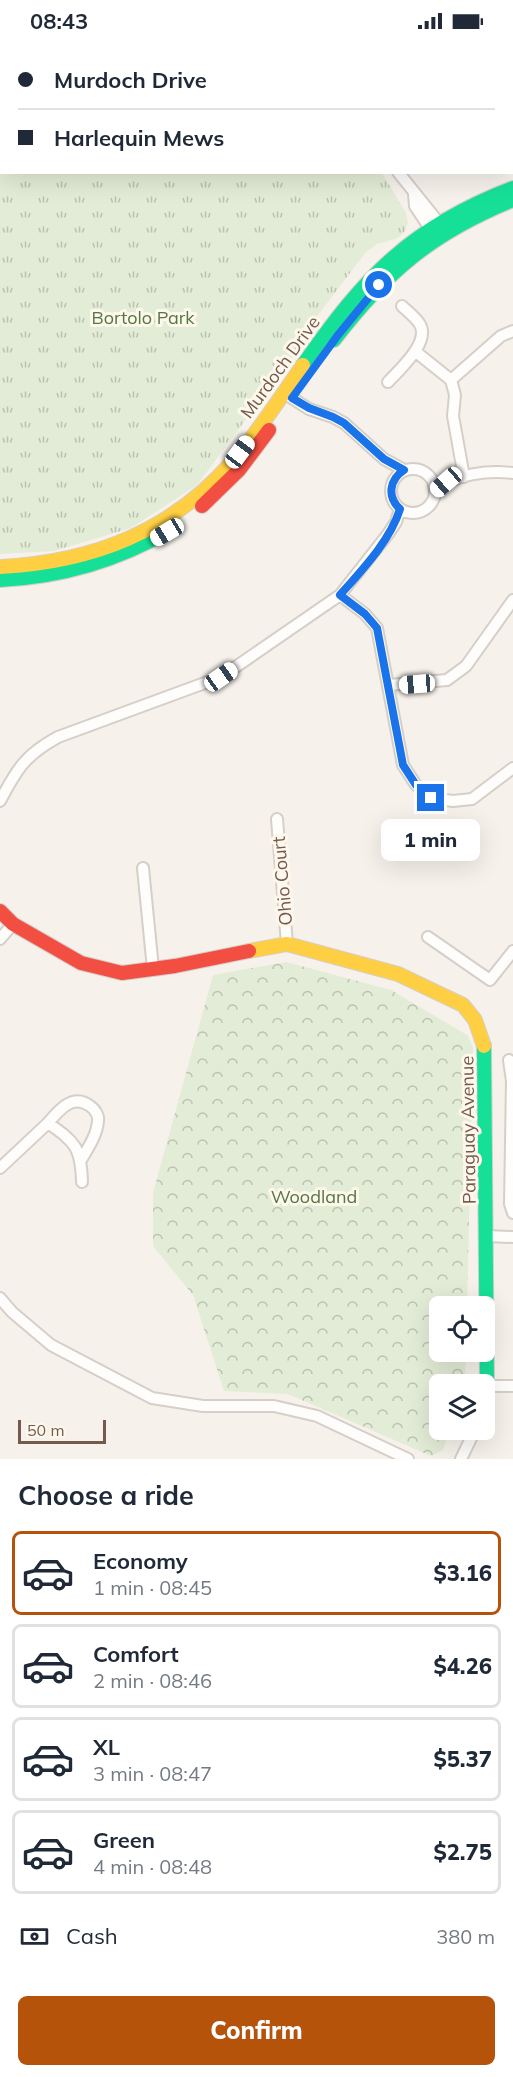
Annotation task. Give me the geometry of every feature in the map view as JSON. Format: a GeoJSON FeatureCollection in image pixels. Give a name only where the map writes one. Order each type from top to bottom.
{"type":"FeatureCollection","features":[{"type":"Feature","properties":{"kind":"main road","name":"Murdoch Drive"},"geometry":{"type":"LineString","coordinates":[[0,580],[39,578],[87,567],[126,554],[167,532],[199,508],[227,483],[358,292],[395,255],[477,201],[513,188]]}},
{"type":"Feature","properties":{"kind":"main road","name":"Murdoch Drive"},"geometry":{"type":"LineString","coordinates":[[437,229],[513,200]]}},
{"type":"Feature","properties":{"kind":"main road","name":"Murdoch Drive"},"geometry":{"type":"LineString","coordinates":[[0,567],[31,567],[85,556],[132,539],[166,520],[202,493],[233,461],[288,395]]}},
{"type":"Feature","properties":{"kind":"main road","name":"Paraguay Avenue"},"geometry":{"type":"LineString","coordinates":[[0,911],[13,924],[81,963],[122,972],[153,969],[287,944],[398,974],[463,1005],[475,1020],[484,1046],[486,1374]]}},
{"type":"Feature","properties":{"kind":"street"},"geometry":{"type":"LineString","coordinates":[[399,174],[414,194],[415,206],[437,229]]}},
{"type":"Feature","properties":{"kind":"street"},"geometry":{"type":"LineString","coordinates":[[388,382],[416,352],[423,334],[420,324],[402,306]]}},
{"type":"Feature","properties":{"kind":"street"},"geometry":{"type":"LineString","coordinates":[[451,381],[501,336],[513,331]]}},
{"type":"Feature","properties":{"kind":"street"},"geometry":{"type":"LineString","coordinates":[[416,352],[451,381],[454,394],[453,416],[464,477]]}},
{"type":"Feature","properties":{"kind":"street"},"geometry":{"type":"LineString","coordinates":[[288,395],[309,408],[344,423],[384,459],[404,470]]}},
{"type":"Feature","properties":{"kind":"street"},"geometry":{"type":"LineString","coordinates":[[418,469],[425,472],[434,483],[436,490],[432,504],[427,509],[414,513],[400,509],[392,499],[391,485],[398,474],[404,470],[418,469]]}},
{"type":"Feature","properties":{"kind":"street"},"geometry":{"type":"LineString","coordinates":[[436,490],[446,482],[464,477],[513,473]]}},
{"type":"Feature","properties":{"kind":"street"},"geometry":{"type":"LineString","coordinates":[[0,801],[14,775],[38,748],[58,737],[221,677],[340,595],[388,534],[396,522],[400,509]]}},
{"type":"Feature","properties":{"kind":"street"},"geometry":{"type":"LineString","coordinates":[[340,595],[365,614],[377,628],[403,765],[416,785],[431,798],[453,801],[472,799],[513,768]]}},
{"type":"Feature","properties":{"kind":"street"},"geometry":{"type":"LineString","coordinates":[[389,686],[447,680],[466,666],[513,600]]}},
{"type":"Feature","properties":{"kind":"street","name":"Ohio Court"},"geometry":{"type":"LineString","coordinates":[[277,819],[287,944]]}},
{"type":"Feature","properties":{"kind":"street"},"geometry":{"type":"LineString","coordinates":[[143,868],[153,969]]}},
{"type":"Feature","properties":{"kind":"street"},"geometry":{"type":"LineString","coordinates":[[0,939],[13,924]]}},
{"type":"Feature","properties":{"kind":"street"},"geometry":{"type":"LineString","coordinates":[[428,937],[490,981],[513,951]]}},
{"type":"Feature","properties":{"kind":"street"},"geometry":{"type":"LineString","coordinates":[[510,1060],[512,1081],[510,1204],[513,1213]]}},
{"type":"Feature","properties":{"kind":"street"},"geometry":{"type":"LineString","coordinates":[[0,1168],[61,1108],[69,1103],[81,1101],[92,1107],[99,1118],[96,1131],[81,1160]]}},
{"type":"Feature","properties":{"kind":"street"},"geometry":{"type":"LineString","coordinates":[[48,1122],[74,1144],[81,1160],[82,1182]]}},
{"type":"Feature","properties":{"kind":"street"},"geometry":{"type":"LineString","coordinates":[[487,1236],[513,1237]]}},
{"type":"Feature","properties":{"kind":"street"},"geometry":{"type":"LineString","coordinates":[[0,1298],[51,1345],[152,1398],[203,1406],[274,1406],[317,1416],[408,1459]]}},
{"type":"Feature","properties":{"kind":"street"},"geometry":{"type":"LineString","coordinates":[[495,1389],[513,1386]]}},
{"type":"Feature","properties":{"kind":"street"},"geometry":{"type":"LineString","coordinates":[[461,1459],[470,1440]]}},
{"type":"Feature","properties":{"kind":"green space","name":"Bortolo Park"},"geometry":{"type":"Polygon","coordinates":[[[0,174],[383,174],[406,213],[408,222],[405,231],[398,238],[377,244],[366,252],[318,315],[300,347],[197,485],[131,528],[54,551],[0,554],[0,174]]]}},
{"type":"Feature","properties":{"kind":"green space","name":"Woodland"},"geometry":{"type":"Polygon","coordinates":[[[286,962],[391,990],[467,1035],[473,1047],[467,1296],[429,1296],[429,1362],[466,1362],[465,1374],[429,1374],[429,1440],[446,1440],[443,1450],[431,1456],[288,1394],[224,1391],[193,1295],[153,1246],[153,1193],[213,975],[286,962]]]}},
{"type":"Feature","properties":{"kind":"traffic: fast"},"geometry":{"type":"LineString","coordinates":[[303,365],[347,306],[393,258],[446,220],[477,203],[513,188]]}},
{"type":"Feature","properties":{"kind":"traffic: fast"},"geometry":{"type":"LineString","coordinates":[[334,340],[373,294],[413,256],[458,226],[513,200]]}},
{"type":"Feature","properties":{"kind":"traffic: fast"},"geometry":{"type":"LineString","coordinates":[[0,580],[45,575],[87,566],[128,551],[168,531]]}},
{"type":"Feature","properties":{"kind":"traffic: fast"},"geometry":{"type":"LineString","coordinates":[[484,1046],[487,1374]]}},
{"type":"Feature","properties":{"kind":"traffic: slow"},"geometry":{"type":"LineString","coordinates":[[0,567],[34,564],[98,550],[128,539],[184,507],[209,486],[233,461],[261,426],[303,365]]}},
{"type":"Feature","properties":{"kind":"traffic: slow"},"geometry":{"type":"LineString","coordinates":[[249,951],[287,944],[398,974],[463,1005],[475,1020],[484,1046]]}},
{"type":"Feature","properties":{"kind":"traffic: jam"},"geometry":{"type":"LineString","coordinates":[[202,506],[239,470],[269,430]]}},
{"type":"Feature","properties":{"kind":"traffic: jam"},"geometry":{"type":"LineString","coordinates":[[0,911],[13,924],[81,963],[122,973],[175,966],[249,951]]}},
{"type":"Feature","properties":{"kind":"route"},"geometry":{"type":"LineString","coordinates":[[379,285],[338,335],[292,398],[344,423],[384,459],[404,470],[398,474],[391,485],[392,499],[400,509],[396,522],[364,567],[340,595],[365,614],[377,628],[403,765],[416,785],[431,798]]}}]}
